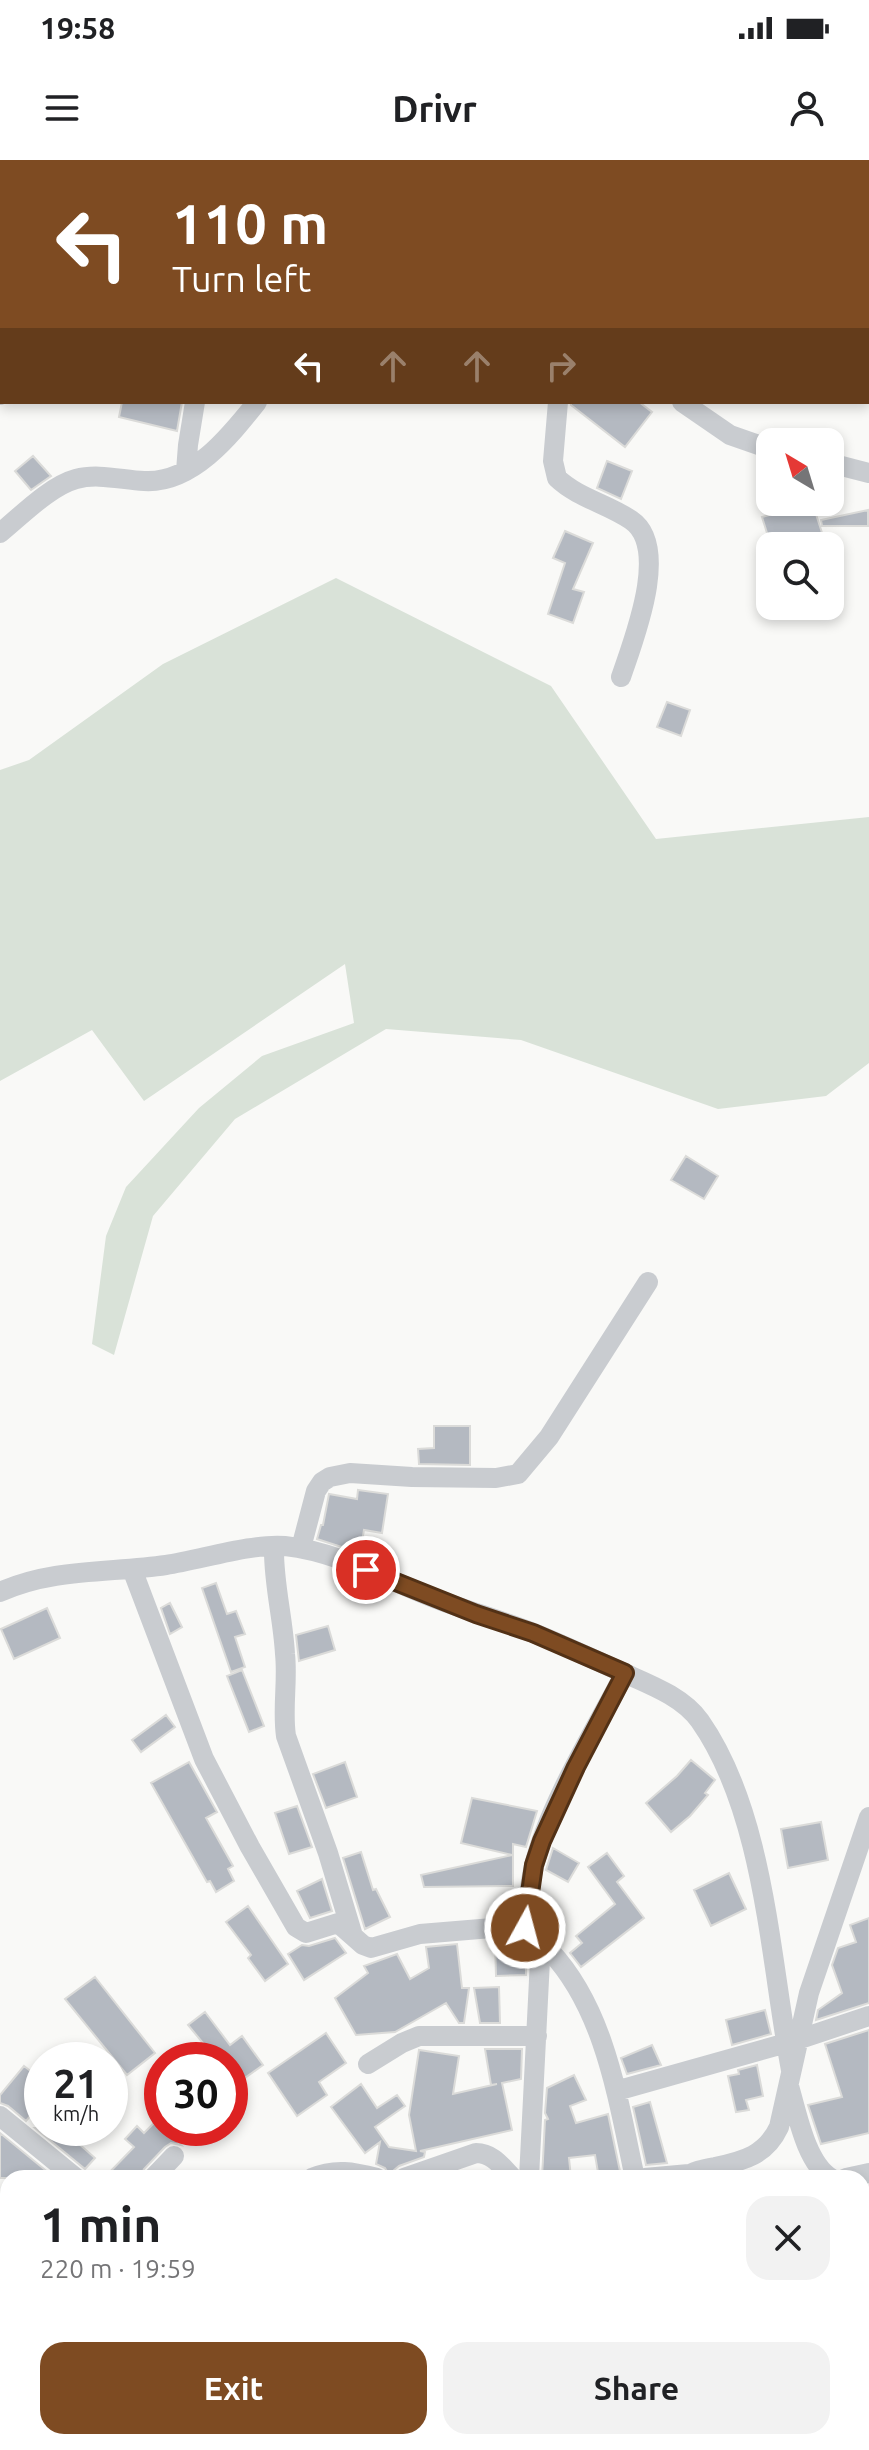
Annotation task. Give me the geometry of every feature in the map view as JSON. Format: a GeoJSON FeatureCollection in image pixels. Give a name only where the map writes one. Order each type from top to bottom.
{"type":"FeatureCollection","features":[{"type":"Feature","properties":{"kind":"street"},"geometry":{"type":"LineString","coordinates":[[186,471],[195,404]]}},
{"type":"Feature","properties":{"kind":"street"},"geometry":{"type":"LineString","coordinates":[[0,533],[50,493],[73,480],[84,477],[148,482],[177,476],[209,454],[255,404]]}},
{"type":"Feature","properties":{"kind":"street"},"geometry":{"type":"LineString","coordinates":[[558,404],[553,461],[557,478],[631,520],[646,537],[649,558],[645,596],[641,618],[621,677]]}},
{"type":"Feature","properties":{"kind":"street"},"geometry":{"type":"LineString","coordinates":[[685,404],[730,435],[756,444]]}},
{"type":"Feature","properties":{"kind":"street"},"geometry":{"type":"LineString","coordinates":[[844,467],[869,473]]}},
{"type":"Feature","properties":{"kind":"street"},"geometry":{"type":"LineString","coordinates":[[301,1548],[316,1491],[330,1477],[350,1473],[496,1478],[518,1474],[549,1437],[648,1282]]}},
{"type":"Feature","properties":{"kind":"street"},"geometry":{"type":"LineString","coordinates":[[274,1546],[274,1571],[286,1658],[286,1736],[328,1853],[353,1936]]}},
{"type":"Feature","properties":{"kind":"street"},"geometry":{"type":"LineString","coordinates":[[0,1592],[15,1585],[66,1574],[132,1569],[274,1546],[301,1548],[344,1559],[427,1596],[533,1633],[625,1673],[690,1710],[725,1763],[744,1815],[792,2041],[790,2077],[775,2136],[755,2154],[706,2170]]}},
{"type":"Feature","properties":{"kind":"street"},"geometry":{"type":"LineString","coordinates":[[132,1569],[204,1759],[296,1927],[306,1933],[338,1923],[363,1945],[371,1948],[420,1934],[517,1926],[533,1934],[572,1977],[591,2015],[616,2091],[633,2170]]}},
{"type":"Feature","properties":{"kind":"street"},"geometry":{"type":"LineString","coordinates":[[529,2170],[537,2036],[534,1865],[570,1778],[625,1673]]}},
{"type":"Feature","properties":{"kind":"street"},"geometry":{"type":"LineString","coordinates":[[792,2041],[869,1817]]}},
{"type":"Feature","properties":{"kind":"street"},"geometry":{"type":"LineString","coordinates":[[616,2091],[869,2016]]}},
{"type":"Feature","properties":{"kind":"street"},"geometry":{"type":"LineString","coordinates":[[368,2064],[419,2036],[537,2036]]}},
{"type":"Feature","properties":{"kind":"street"},"geometry":{"type":"LineString","coordinates":[[790,2077],[812,2156],[822,2170]]}},
{"type":"Feature","properties":{"kind":"street"},"geometry":{"type":"LineString","coordinates":[[0,2116],[66,2170]]}},
{"type":"Feature","properties":{"kind":"street"},"geometry":{"type":"LineString","coordinates":[[775,2136],[812,2156]]}},
{"type":"Feature","properties":{"kind":"street"},"geometry":{"type":"LineString","coordinates":[[427,2170],[476,2153],[489,2156],[504,2170]]}},
{"type":"Feature","properties":{"kind":"street"},"geometry":{"type":"LineString","coordinates":[[161,2170],[174,2156]]}},
{"type":"Feature","properties":{"kind":"shaded area"},"geometry":{"type":"Polygon","coordinates":[[[336,578],[551,686],[656,839],[869,817],[869,1063],[826,1096],[718,1109],[521,1040],[386,1029],[235,1119],[153,1216],[114,1355],[92,1344],[106,1236],[126,1187],[199,1108],[262,1056],[354,1023],[345,964],[144,1101],[92,1030],[0,1081],[0,770],[29,760],[163,664],[336,578]]]}},
{"type":"Feature","properties":{"kind":"building"},"geometry":{"type":"Polygon","coordinates":[[[122,404],[182,404],[177,431],[119,417],[122,404]]]}},
{"type":"Feature","properties":{"kind":"building"},"geometry":{"type":"Polygon","coordinates":[[[642,404],[652,412],[625,447],[571,405],[642,404]]]}},
{"type":"Feature","properties":{"kind":"building"},"geometry":{"type":"Polygon","coordinates":[[[33,456],[51,476],[31,490],[15,471],[33,456]]]}},
{"type":"Feature","properties":{"kind":"building"},"geometry":{"type":"Polygon","coordinates":[[[607,461],[632,471],[621,499],[597,488],[607,461]]]}},
{"type":"Feature","properties":{"kind":"building"},"geometry":{"type":"Polygon","coordinates":[[[868,510],[868,526],[822,526],[821,520],[868,510]]]}},
{"type":"Feature","properties":{"kind":"building"},"geometry":{"type":"Polygon","coordinates":[[[817,516],[822,532],[767,532],[762,517],[817,516]]]}},
{"type":"Feature","properties":{"kind":"building"},"geometry":{"type":"Polygon","coordinates":[[[565,531],[593,543],[573,589],[584,592],[573,623],[548,614],[565,563],[553,558],[565,531]]]}},
{"type":"Feature","properties":{"kind":"building"},"geometry":{"type":"Polygon","coordinates":[[[667,702],[690,710],[681,736],[657,727],[667,702]]]}},
{"type":"Feature","properties":{"kind":"building"},"geometry":{"type":"Polygon","coordinates":[[[686,1156],[718,1176],[704,1199],[671,1180],[686,1156]]]}},
{"type":"Feature","properties":{"kind":"building"},"geometry":{"type":"Polygon","coordinates":[[[434,1426],[470,1426],[470,1465],[419,1464],[418,1449],[434,1448],[434,1426]]]}},
{"type":"Feature","properties":{"kind":"building"},"geometry":{"type":"Polygon","coordinates":[[[358,1490],[388,1494],[382,1533],[364,1530],[360,1553],[317,1539],[329,1494],[357,1499],[358,1490]]]}},
{"type":"Feature","properties":{"kind":"building"},"geometry":{"type":"Polygon","coordinates":[[[216,1583],[227,1614],[236,1611],[245,1634],[235,1637],[245,1667],[231,1672],[202,1588],[216,1583]]]}},
{"type":"Feature","properties":{"kind":"building"},"geometry":{"type":"Polygon","coordinates":[[[170,1603],[182,1627],[170,1634],[161,1608],[170,1603]]]}},
{"type":"Feature","properties":{"kind":"building"},"geometry":{"type":"Polygon","coordinates":[[[47,1608],[60,1638],[14,1659],[1,1629],[47,1608]]]}},
{"type":"Feature","properties":{"kind":"building"},"geometry":{"type":"Polygon","coordinates":[[[328,1626],[335,1650],[299,1661],[296,1635],[328,1626]]]}},
{"type":"Feature","properties":{"kind":"building"},"geometry":{"type":"Polygon","coordinates":[[[242,1670],[264,1726],[249,1732],[227,1676],[242,1670]]]}},
{"type":"Feature","properties":{"kind":"building"},"geometry":{"type":"Polygon","coordinates":[[[166,1715],[175,1727],[141,1752],[132,1740],[166,1715]]]}},
{"type":"Feature","properties":{"kind":"building"},"geometry":{"type":"Polygon","coordinates":[[[691,1760],[715,1780],[705,1793],[708,1795],[671,1832],[646,1803],[691,1760]]]}},
{"type":"Feature","properties":{"kind":"building"},"geometry":{"type":"Polygon","coordinates":[[[189,1762],[217,1812],[206,1818],[233,1866],[228,1869],[234,1881],[216,1892],[210,1881],[207,1882],[151,1783],[189,1762]]]}},
{"type":"Feature","properties":{"kind":"building"},"geometry":{"type":"Polygon","coordinates":[[[345,1762],[357,1797],[326,1808],[313,1774],[345,1762]]]}},
{"type":"Feature","properties":{"kind":"building"},"geometry":{"type":"Polygon","coordinates":[[[472,1798],[537,1811],[526,1847],[513,1844],[513,1886],[424,1887],[421,1875],[512,1855],[461,1843],[472,1798]]]}},
{"type":"Feature","properties":{"kind":"building"},"geometry":{"type":"Polygon","coordinates":[[[297,1806],[312,1847],[289,1854],[275,1813],[297,1806]]]}},
{"type":"Feature","properties":{"kind":"building"},"geometry":{"type":"Polygon","coordinates":[[[821,1822],[828,1860],[788,1868],[781,1829],[821,1822]]]}},
{"type":"Feature","properties":{"kind":"building"},"geometry":{"type":"Polygon","coordinates":[[[553,1848],[579,1863],[568,1882],[546,1870],[553,1848]]]}},
{"type":"Feature","properties":{"kind":"building"},"geometry":{"type":"Polygon","coordinates":[[[361,1852],[373,1890],[376,1889],[390,1917],[365,1929],[343,1858],[361,1852]]]}},
{"type":"Feature","properties":{"kind":"building"},"geometry":{"type":"Polygon","coordinates":[[[607,1853],[624,1876],[617,1882],[644,1918],[581,1967],[570,1953],[582,1943],[576,1936],[615,1904],[588,1867],[607,1853]]]}},
{"type":"Feature","properties":{"kind":"building"},"geometry":{"type":"Polygon","coordinates":[[[729,1873],[746,1909],[711,1926],[694,1890],[729,1873]]]}},
{"type":"Feature","properties":{"kind":"building"},"geometry":{"type":"Polygon","coordinates":[[[322,1879],[332,1911],[310,1918],[297,1891],[322,1879]]]}},
{"type":"Feature","properties":{"kind":"building"},"geometry":{"type":"Polygon","coordinates":[[[248,1906],[288,1964],[265,1981],[248,1958],[251,1955],[226,1922],[248,1906]]]}},
{"type":"Feature","properties":{"kind":"building"},"geometry":{"type":"Polygon","coordinates":[[[869,1918],[869,2003],[816,2020],[818,2010],[842,1993],[832,1965],[838,1948],[856,1942],[850,1925],[869,1918]]]}},
{"type":"Feature","properties":{"kind":"building"},"geometry":{"type":"Polygon","coordinates":[[[335,1938],[346,1953],[304,1980],[288,1954],[302,1945],[309,1946],[335,1938]]]}},
{"type":"Feature","properties":{"kind":"building"},"geometry":{"type":"Polygon","coordinates":[[[516,1939],[526,1945],[526,1975],[496,1976],[495,1941],[516,1939]]]}},
{"type":"Feature","properties":{"kind":"building"},"geometry":{"type":"Polygon","coordinates":[[[457,1944],[462,1988],[469,1988],[464,2023],[459,2023],[446,2003],[395,2032],[356,2035],[335,1998],[368,1973],[364,1966],[397,1954],[410,1979],[429,1968],[426,1947],[457,1944]]]}},
{"type":"Feature","properties":{"kind":"building"},"geometry":{"type":"Polygon","coordinates":[[[95,1977],[146,2042],[144,2062],[128,2074],[128,2042],[100,2042],[65,1999],[95,1977]]]}},
{"type":"Feature","properties":{"kind":"building"},"geometry":{"type":"Polygon","coordinates":[[[499,1987],[500,2023],[480,2023],[474,1988],[499,1987]]]}},
{"type":"Feature","properties":{"kind":"building"},"geometry":{"type":"Polygon","coordinates":[[[765,2010],[771,2034],[732,2045],[726,2020],[765,2010]]]}},
{"type":"Feature","properties":{"kind":"building"},"geometry":{"type":"Polygon","coordinates":[[[205,2012],[228,2042],[202,2042],[188,2025],[205,2012]]]}},
{"type":"Feature","properties":{"kind":"building"},"geometry":{"type":"Polygon","coordinates":[[[869,2030],[869,2133],[821,2144],[808,2105],[842,2097],[825,2044],[869,2030]]]}},
{"type":"Feature","properties":{"kind":"building"},"geometry":{"type":"Polygon","coordinates":[[[326,2033],[346,2063],[319,2082],[327,2095],[297,2116],[268,2073],[326,2033]]]}},
{"type":"Feature","properties":{"kind":"building"},"geometry":{"type":"Polygon","coordinates":[[[248,2044],[263,2065],[248,2076],[248,2044]]]}},
{"type":"Feature","properties":{"kind":"building"},"geometry":{"type":"Polygon","coordinates":[[[652,2045],[661,2065],[627,2074],[621,2058],[652,2045]]]}},
{"type":"Feature","properties":{"kind":"building"},"geometry":{"type":"Polygon","coordinates":[[[485,2049],[522,2049],[521,2079],[502,2083],[512,2130],[420,2151],[425,2152],[424,2157],[394,2170],[386,2170],[376,2164],[380,2142],[365,2153],[331,2107],[361,2084],[377,2108],[397,2095],[405,2106],[375,2127],[389,2147],[416,2151],[409,2115],[419,2050],[459,2056],[453,2094],[497,2084],[491,2085],[485,2049]]]}},
{"type":"Feature","properties":{"kind":"building"},"geometry":{"type":"Polygon","coordinates":[[[757,2065],[763,2096],[746,2100],[749,2110],[736,2112],[728,2076],[757,2065]]]}},
{"type":"Feature","properties":{"kind":"building"},"geometry":{"type":"Polygon","coordinates":[[[24,2066],[24,2119],[0,2103],[0,2095],[24,2066]]]}},
{"type":"Feature","properties":{"kind":"building"},"geometry":{"type":"Polygon","coordinates":[[[574,2075],[586,2100],[570,2106],[576,2123],[608,2114],[620,2170],[598,2170],[595,2155],[569,2158],[570,2170],[542,2170],[545,2120],[548,2119],[545,2113],[547,2088],[574,2075]]]}},
{"type":"Feature","properties":{"kind":"building"},"geometry":{"type":"Polygon","coordinates":[[[650,2102],[667,2163],[646,2165],[633,2107],[650,2102]]]}},
{"type":"Feature","properties":{"kind":"building"},"geometry":{"type":"Polygon","coordinates":[[[137,2126],[144,2133],[144,2146],[166,2146],[144,2170],[112,2170],[134,2147],[128,2142],[128,2136],[137,2126]]]}},
{"type":"Feature","properties":{"kind":"building"},"geometry":{"type":"Polygon","coordinates":[[[0,2133],[45,2170],[0,2170],[0,2133]]]}},
{"type":"Feature","properties":{"kind":"building"},"geometry":{"type":"Polygon","coordinates":[[[57,2146],[81,2146],[95,2158],[85,2169],[57,2146]]]}},
{"type":"Feature","properties":{"kind":"route"},"geometry":{"type":"LineString","coordinates":[[366,1570],[427,1596],[533,1633],[625,1673],[542,1841],[534,1865],[525,1928]]}}]}
